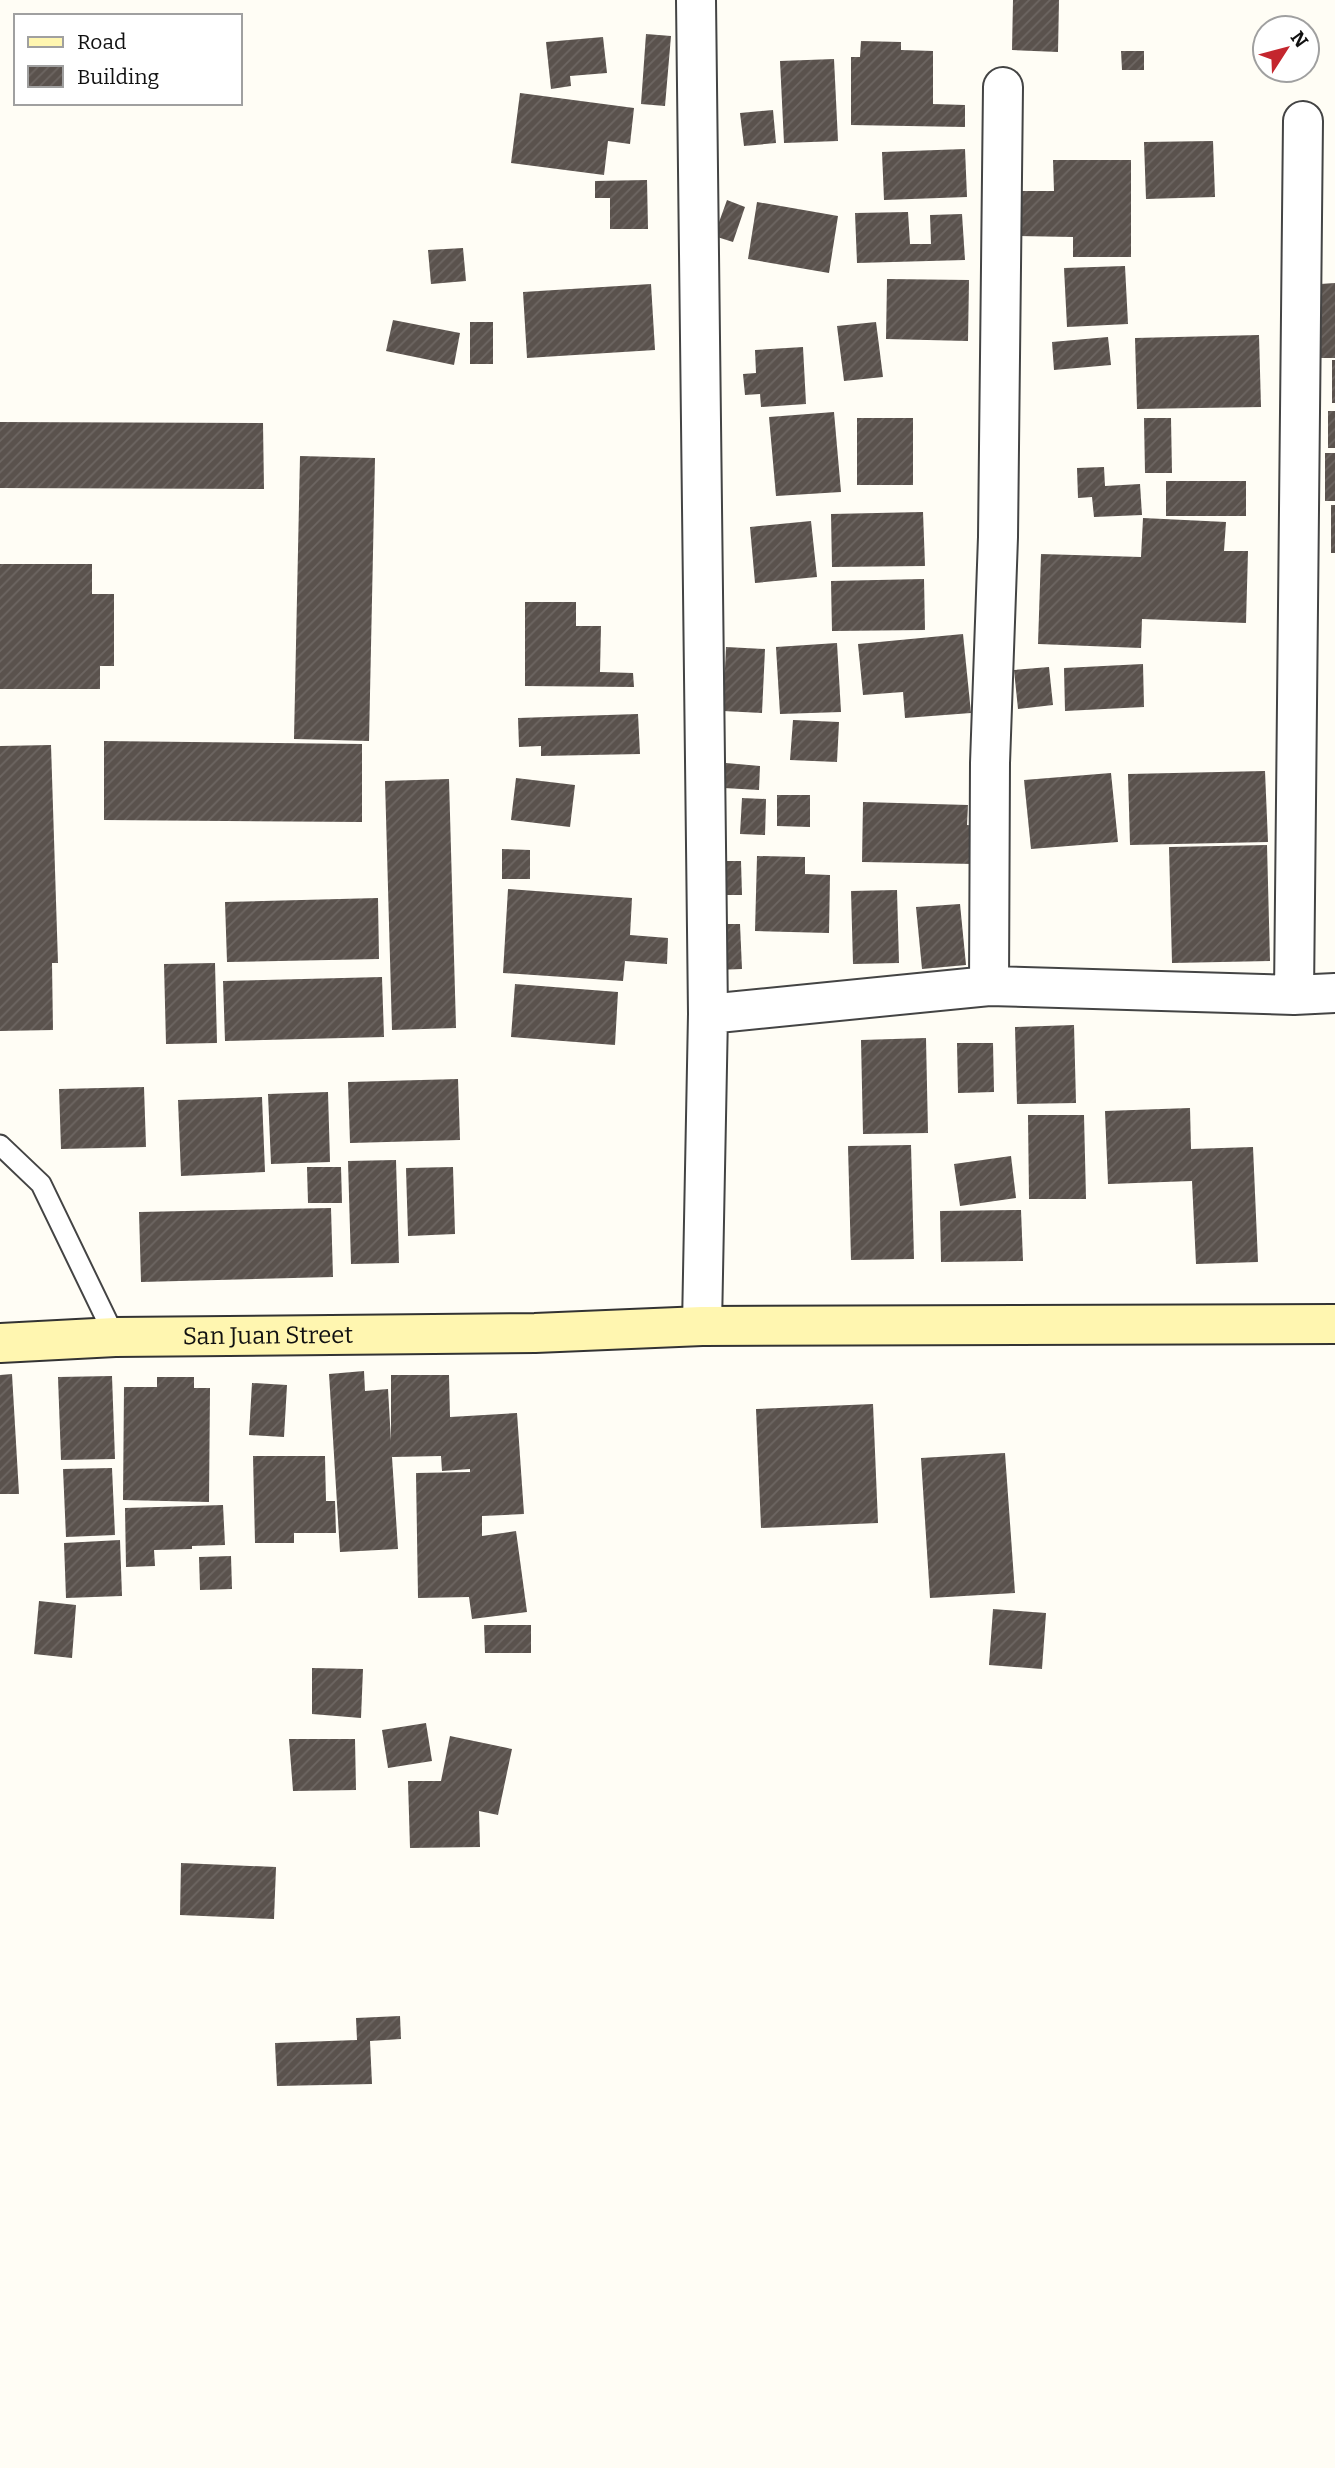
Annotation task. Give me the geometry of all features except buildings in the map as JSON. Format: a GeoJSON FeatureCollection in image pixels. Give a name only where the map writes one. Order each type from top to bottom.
{"type":"FeatureCollection","features":[{"type":"Feature","properties":{"kind":"main road","name":"San Juan Street"},"geometry":{"type":"LineString","coordinates":[[0,1343],[114,1337],[535,1333],[702,1326],[1335,1324]]}},
{"type":"Feature","properties":{"kind":"street"},"geometry":{"type":"LineString","coordinates":[[696,0],[708,1014],[702,1326]]}},
{"type":"Feature","properties":{"kind":"street"},"geometry":{"type":"LineString","coordinates":[[989,986],[990,762],[998,537],[1003,87]]}},
{"type":"Feature","properties":{"kind":"street"},"geometry":{"type":"LineString","coordinates":[[1294,995],[1303,121]]}},
{"type":"Feature","properties":{"kind":"street"},"geometry":{"type":"LineString","coordinates":[[708,1014],[989,986],[1294,995],[1335,993]]}},
{"type":"Feature","properties":{"kind":"lane"},"geometry":{"type":"LineString","coordinates":[[0,1145],[41,1184],[114,1337]]}}]}
